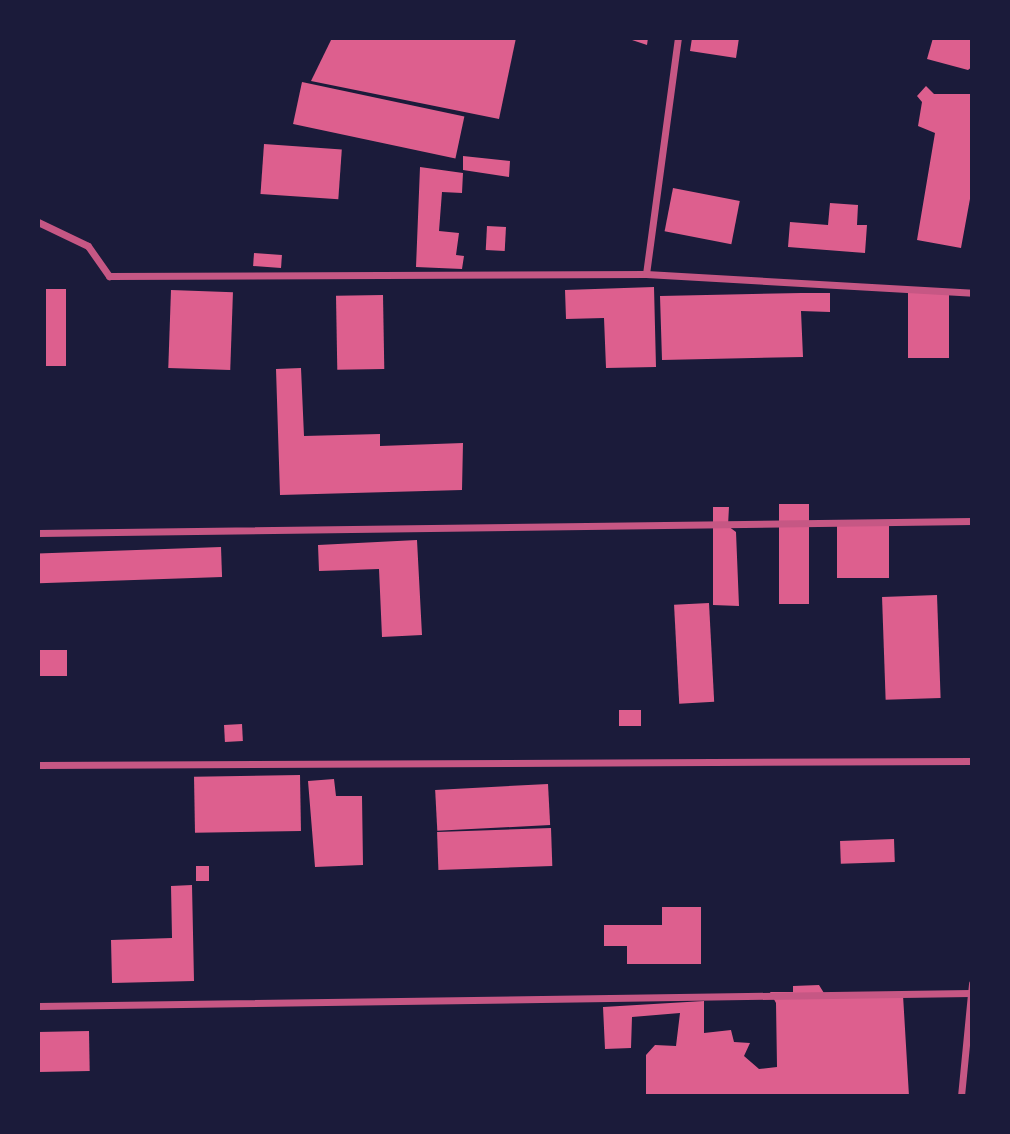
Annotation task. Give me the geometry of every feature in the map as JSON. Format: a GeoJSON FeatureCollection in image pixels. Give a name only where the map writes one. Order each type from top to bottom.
{"type":"FeatureCollection","features":[{"type":"Feature","properties":{"kind":"street"},"geometry":{"type":"LineString","coordinates":[[646,274],[678,38]]}},
{"type":"Feature","properties":{"kind":"street"},"geometry":{"type":"LineString","coordinates":[[38,222],[88,246],[109,276],[646,274],[971,293]]}},
{"type":"Feature","properties":{"kind":"street"},"geometry":{"type":"LineString","coordinates":[[38,533],[971,521]]}},
{"type":"Feature","properties":{"kind":"street"},"geometry":{"type":"LineString","coordinates":[[38,765],[971,761]]}},
{"type":"Feature","properties":{"kind":"street"},"geometry":{"type":"LineString","coordinates":[[961,1096],[967,1082],[971,984]]}},
{"type":"Feature","properties":{"kind":"street"},"geometry":{"type":"LineString","coordinates":[[38,1006],[971,993]]}},
{"type":"Feature","properties":{"kind":"building"},"geometry":{"type":"Polygon","coordinates":[[[332,38],[516,38],[499,119],[311,81],[332,38]]]}},
{"type":"Feature","properties":{"kind":"building"},"geometry":{"type":"Polygon","coordinates":[[[626,38],[648,38],[647,45],[626,38]]]}},
{"type":"Feature","properties":{"kind":"building"},"geometry":{"type":"Polygon","coordinates":[[[692,38],[739,38],[736,58],[690,51],[692,38]]]}},
{"type":"Feature","properties":{"kind":"building"},"geometry":{"type":"Polygon","coordinates":[[[933,38],[972,38],[972,67],[968,70],[927,59],[933,38]]]}},
{"type":"Feature","properties":{"kind":"building"},"geometry":{"type":"Polygon","coordinates":[[[302,82],[464,117],[455,159],[293,124],[302,82]]]}},
{"type":"Feature","properties":{"kind":"building"},"geometry":{"type":"Polygon","coordinates":[[[926,86],[934,94],[972,94],[972,188],[961,248],[917,240],[935,133],[918,126],[922,102],[917,96],[926,86]]]}},
{"type":"Feature","properties":{"kind":"building"},"geometry":{"type":"Polygon","coordinates":[[[264,144],[342,149],[338,199],[261,194],[264,144]]]}},
{"type":"Feature","properties":{"kind":"building"},"geometry":{"type":"Polygon","coordinates":[[[463,156],[510,161],[509,177],[463,170],[463,156]]]}},
{"type":"Feature","properties":{"kind":"building"},"geometry":{"type":"Polygon","coordinates":[[[420,167],[463,173],[462,193],[442,192],[439,231],[459,233],[456,255],[464,256],[462,269],[416,267],[420,167]]]}},
{"type":"Feature","properties":{"kind":"building"},"geometry":{"type":"Polygon","coordinates":[[[673,188],[740,201],[731,244],[665,231],[673,188]]]}},
{"type":"Feature","properties":{"kind":"building"},"geometry":{"type":"Polygon","coordinates":[[[830,203],[858,205],[857,225],[867,225],[865,253],[788,247],[790,222],[828,225],[830,203]]]}},
{"type":"Feature","properties":{"kind":"building"},"geometry":{"type":"Polygon","coordinates":[[[487,226],[506,227],[505,251],[486,250],[487,226]]]}},
{"type":"Feature","properties":{"kind":"building"},"geometry":{"type":"Polygon","coordinates":[[[254,253],[282,255],[281,268],[253,266],[254,253]]]}},
{"type":"Feature","properties":{"kind":"building"},"geometry":{"type":"Polygon","coordinates":[[[654,287],[656,367],[606,368],[604,318],[566,319],[565,290],[654,287]]]}},
{"type":"Feature","properties":{"kind":"building"},"geometry":{"type":"Polygon","coordinates":[[[46,289],[66,289],[66,366],[46,366],[46,289]]]}},
{"type":"Feature","properties":{"kind":"building"},"geometry":{"type":"Polygon","coordinates":[[[171,290],[233,292],[230,370],[168,368],[171,290]]]}},
{"type":"Feature","properties":{"kind":"building"},"geometry":{"type":"Polygon","coordinates":[[[908,290],[949,290],[949,358],[908,358],[908,290]]]}},
{"type":"Feature","properties":{"kind":"building"},"geometry":{"type":"Polygon","coordinates":[[[830,293],[830,312],[801,311],[803,357],[662,360],[660,296],[830,293]]]}},
{"type":"Feature","properties":{"kind":"building"},"geometry":{"type":"Polygon","coordinates":[[[383,295],[384,369],[337,370],[336,296],[383,295]]]}},
{"type":"Feature","properties":{"kind":"building"},"geometry":{"type":"Polygon","coordinates":[[[301,368],[304,436],[380,434],[380,446],[463,443],[462,490],[280,495],[276,369],[301,368]]]}},
{"type":"Feature","properties":{"kind":"building"},"geometry":{"type":"Polygon","coordinates":[[[779,504],[809,504],[809,604],[779,604],[779,504]]]}},
{"type":"Feature","properties":{"kind":"building"},"geometry":{"type":"Polygon","coordinates":[[[713,507],[729,507],[728,526],[736,532],[739,606],[713,605],[713,507]]]}},
{"type":"Feature","properties":{"kind":"building"},"geometry":{"type":"Polygon","coordinates":[[[837,526],[889,526],[889,578],[837,578],[837,526]]]}},
{"type":"Feature","properties":{"kind":"building"},"geometry":{"type":"Polygon","coordinates":[[[417,540],[422,635],[382,637],[379,569],[319,571],[318,545],[417,540]]]}},
{"type":"Feature","properties":{"kind":"building"},"geometry":{"type":"Polygon","coordinates":[[[221,547],[222,577],[39,583],[38,553],[221,547]]]}},
{"type":"Feature","properties":{"kind":"building"},"geometry":{"type":"Polygon","coordinates":[[[937,595],[941,698],[886,700],[882,597],[937,595]]]}},
{"type":"Feature","properties":{"kind":"building"},"geometry":{"type":"Polygon","coordinates":[[[709,603],[714,702],[679,704],[674,605],[709,603]]]}},
{"type":"Feature","properties":{"kind":"building"},"geometry":{"type":"Polygon","coordinates":[[[38,650],[67,650],[67,676],[38,676],[38,650]]]}},
{"type":"Feature","properties":{"kind":"building"},"geometry":{"type":"Polygon","coordinates":[[[619,710],[641,710],[641,726],[619,726],[619,710]]]}},
{"type":"Feature","properties":{"kind":"building"},"geometry":{"type":"Polygon","coordinates":[[[242,724],[243,741],[225,742],[224,725],[242,724]]]}},
{"type":"Feature","properties":{"kind":"building"},"geometry":{"type":"Polygon","coordinates":[[[300,775],[301,831],[195,833],[194,777],[300,775]]]}},
{"type":"Feature","properties":{"kind":"building"},"geometry":{"type":"Polygon","coordinates":[[[334,779],[336,796],[362,796],[363,865],[315,867],[308,781],[334,779]]]}},
{"type":"Feature","properties":{"kind":"building"},"geometry":{"type":"Polygon","coordinates":[[[548,784],[550,825],[437,831],[435,790],[548,784]]]}},
{"type":"Feature","properties":{"kind":"building"},"geometry":{"type":"Polygon","coordinates":[[[551,828],[552,866],[438,870],[437,832],[551,828]]]}},
{"type":"Feature","properties":{"kind":"building"},"geometry":{"type":"Polygon","coordinates":[[[894,839],[895,862],[841,864],[840,841],[894,839]]]}},
{"type":"Feature","properties":{"kind":"building"},"geometry":{"type":"Polygon","coordinates":[[[196,866],[209,866],[209,881],[196,881],[196,866]]]}},
{"type":"Feature","properties":{"kind":"building"},"geometry":{"type":"Polygon","coordinates":[[[192,885],[194,981],[112,983],[111,940],[172,938],[171,886],[192,885]]]}},
{"type":"Feature","properties":{"kind":"building"},"geometry":{"type":"Polygon","coordinates":[[[662,907],[701,907],[701,964],[627,964],[627,946],[604,946],[604,925],[662,925],[662,907]]]}},
{"type":"Feature","properties":{"kind":"building"},"geometry":{"type":"Polygon","coordinates":[[[819,985],[827,998],[903,995],[909,1096],[646,1096],[646,1055],[655,1045],[676,1046],[680,1013],[632,1017],[631,1048],[605,1049],[603,1007],[704,1001],[704,1033],[731,1030],[734,1042],[750,1043],[744,1056],[759,1069],[777,1067],[776,1003],[770,992],[793,992],[793,986],[819,985]]]}},
{"type":"Feature","properties":{"kind":"building"},"geometry":{"type":"Polygon","coordinates":[[[89,1031],[90,1071],[39,1072],[38,1032],[89,1031]]]}}]}
